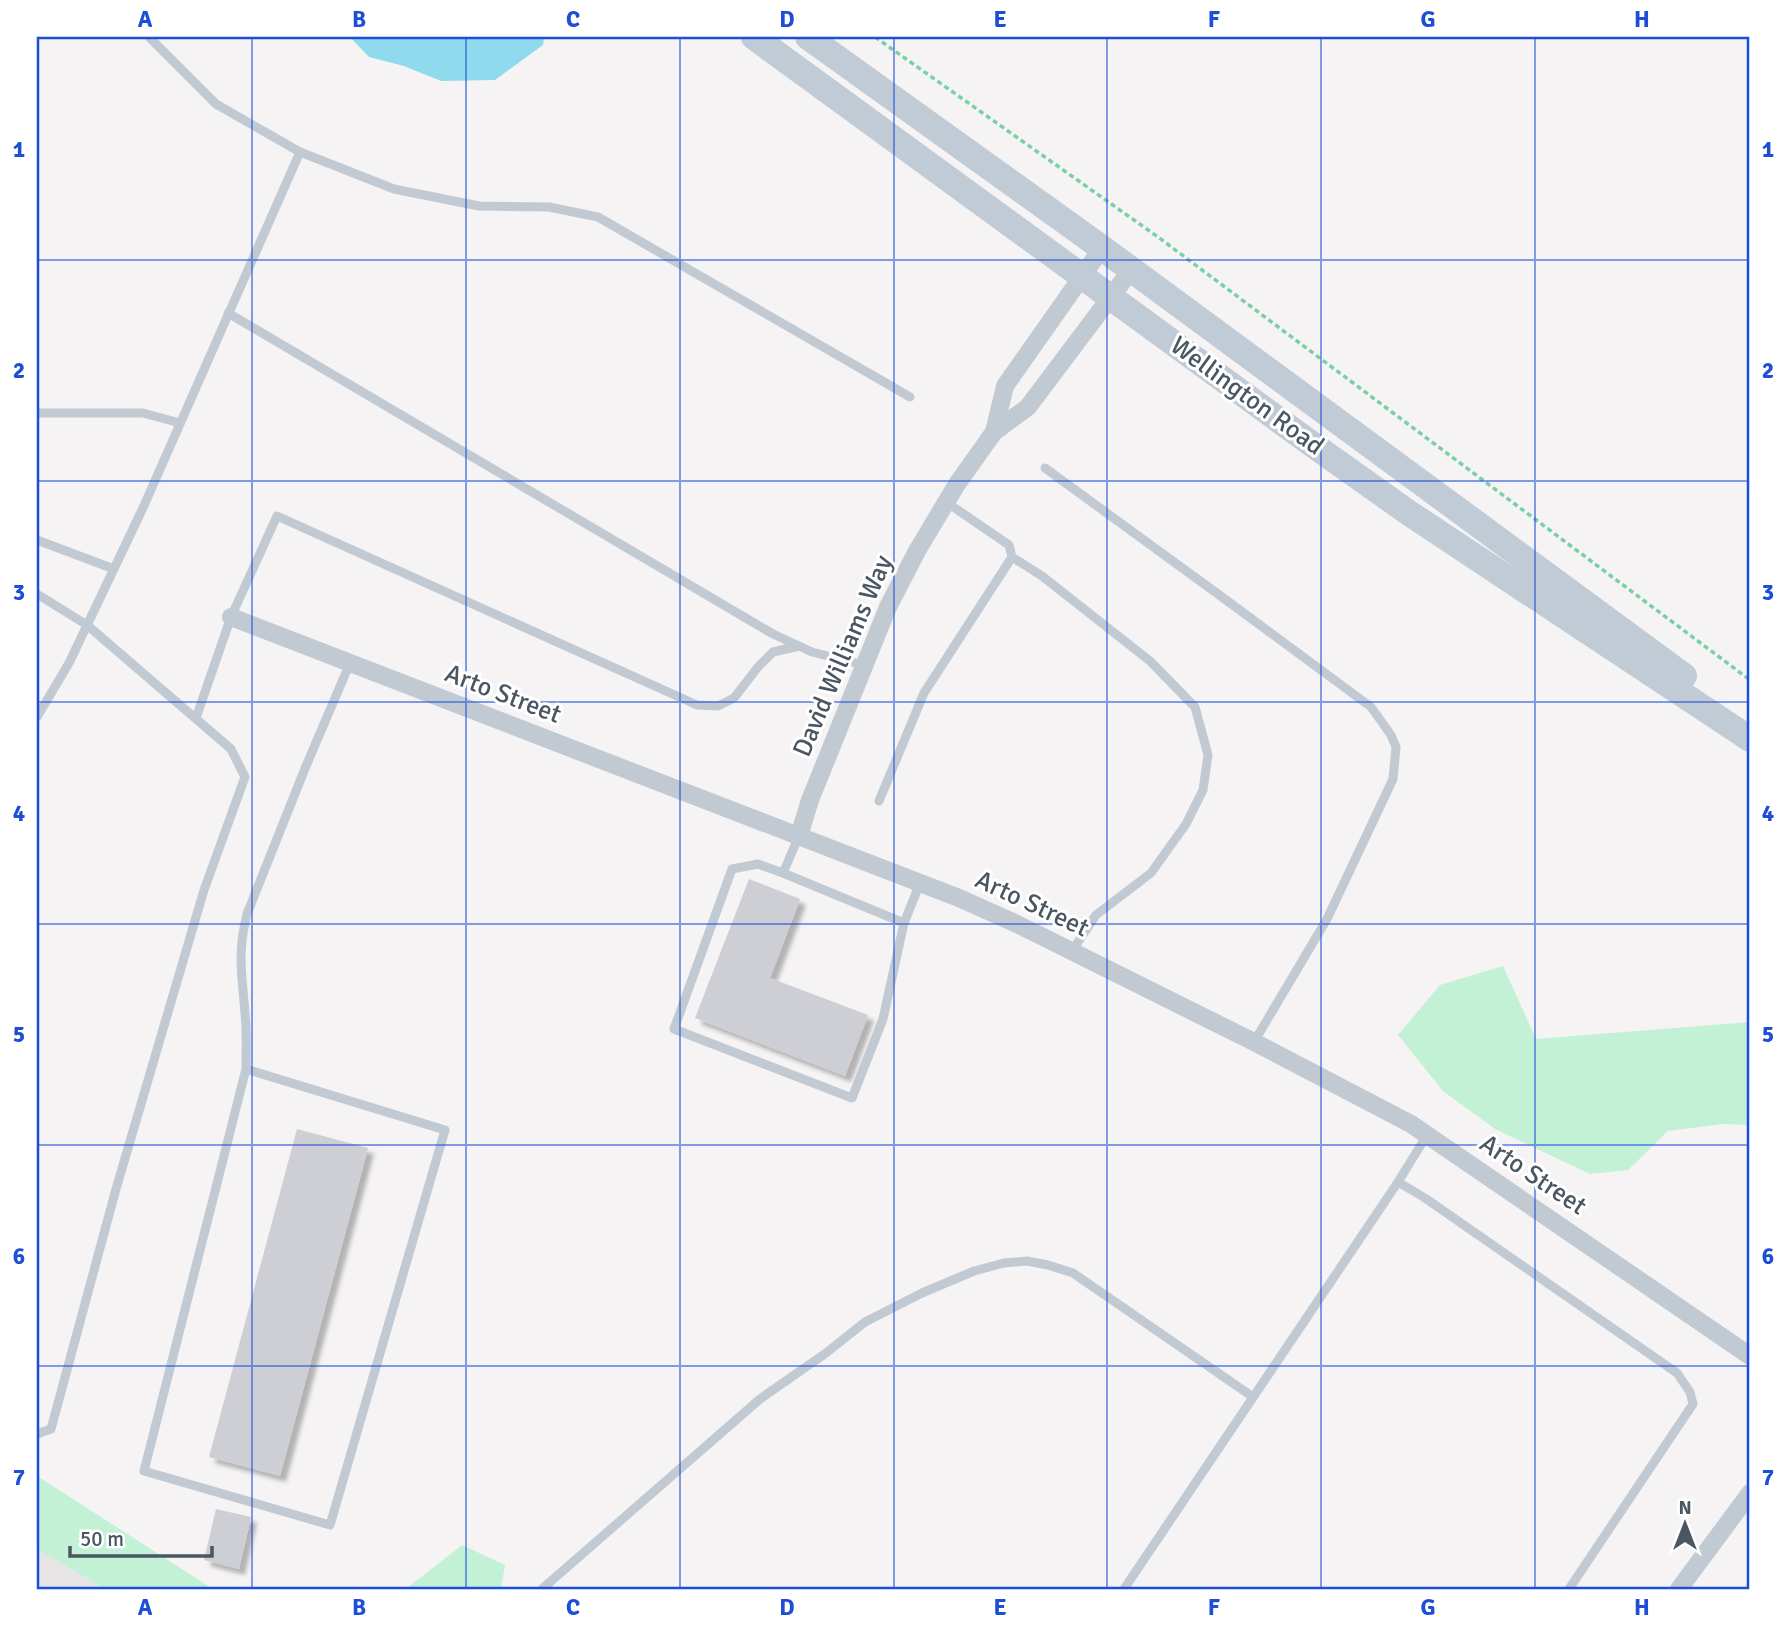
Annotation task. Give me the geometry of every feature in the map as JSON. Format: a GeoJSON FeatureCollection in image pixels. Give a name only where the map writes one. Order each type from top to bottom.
{"type":"FeatureCollection","features":[{"type":"Feature","properties":{"kind":"main road","name":"Wellington Road"},"geometry":{"type":"LineString","coordinates":[[754,37],[1409,513],[1750,739]]}},
{"type":"Feature","properties":{"kind":"main road","name":"Wellington Road"},"geometry":{"type":"LineString","coordinates":[[808,37],[1102,248],[1642,645],[1750,730]]}},
{"type":"Feature","properties":{"kind":"street","name":"David Williams Way"},"geometry":{"type":"LineString","coordinates":[[994,432],[1005,386],[1102,248]]}},
{"type":"Feature","properties":{"kind":"street","name":"David Williams Way"},"geometry":{"type":"LineString","coordinates":[[799,836],[810,800],[888,607],[917,551],[957,484],[994,432],[1028,407],[1132,270]]}},
{"type":"Feature","properties":{"kind":"street","name":"Arto Street"},"geometry":{"type":"LineString","coordinates":[[232,617],[959,898],[1072,951],[1399,1118],[1750,1356]]}},
{"type":"Feature","properties":{"kind":"street"},"geometry":{"type":"LineString","coordinates":[[1679,1589],[1750,1493]]}},
{"type":"Feature","properties":{"kind":"lane"},"geometry":{"type":"LineString","coordinates":[[149,37],[216,104],[300,152],[394,189],[479,206],[549,207],[598,217],[910,397]]}},
{"type":"Feature","properties":{"kind":"lane"},"geometry":{"type":"LineString","coordinates":[[37,717],[69,663],[142,510],[300,152]]}},
{"type":"Feature","properties":{"kind":"lane"},"geometry":{"type":"LineString","coordinates":[[229,313],[761,627],[812,652],[864,665]]}},
{"type":"Feature","properties":{"kind":"lane"},"geometry":{"type":"LineString","coordinates":[[37,413],[143,413],[180,423]]}},
{"type":"Feature","properties":{"kind":"lane"},"geometry":{"type":"LineString","coordinates":[[1045,468],[1371,708],[1391,735],[1396,747],[1393,779],[1326,919],[1254,1042]]}},
{"type":"Feature","properties":{"kind":"lane"},"geometry":{"type":"LineString","coordinates":[[946,502],[1009,545],[1012,556],[1042,576],[1150,661],[1195,708],[1208,755],[1203,790],[1186,824],[1151,873],[1096,915],[1072,951]]}},
{"type":"Feature","properties":{"kind":"lane"},"geometry":{"type":"LineString","coordinates":[[196,719],[232,617],[277,516],[697,705],[718,706],[734,698],[773,652],[799,646]]}},
{"type":"Feature","properties":{"kind":"lane"},"geometry":{"type":"LineString","coordinates":[[37,540],[114,569]]}},
{"type":"Feature","properties":{"kind":"lane"},"geometry":{"type":"LineString","coordinates":[[879,801],[924,693],[1012,556]]}},
{"type":"Feature","properties":{"kind":"lane"},"geometry":{"type":"LineString","coordinates":[[37,594],[87,625],[231,749],[245,777],[204,890],[116,1189],[51,1429],[37,1434]]}},
{"type":"Feature","properties":{"kind":"lane"},"geometry":{"type":"LineString","coordinates":[[246,1069],[445,1130],[330,1525],[144,1471],[246,1069],[240,961],[247,914],[350,663]]}},
{"type":"Feature","properties":{"kind":"lane"},"geometry":{"type":"LineString","coordinates":[[783,873],[799,836]]}},
{"type":"Feature","properties":{"kind":"lane"},"geometry":{"type":"LineString","coordinates":[[905,923],[758,864],[732,869],[674,1029],[852,1098],[883,1019],[905,923],[920,883]]}},
{"type":"Feature","properties":{"kind":"lane"},"geometry":{"type":"LineString","coordinates":[[1124,1589],[1427,1135]]}},
{"type":"Feature","properties":{"kind":"lane"},"geometry":{"type":"LineString","coordinates":[[1398,1182],[1677,1373],[1690,1392],[1692,1404],[1569,1589]]}},
{"type":"Feature","properties":{"kind":"lane"},"geometry":{"type":"LineString","coordinates":[[542,1589],[760,1399],[865,1322],[922,1293],[988,1267],[1027,1261],[1073,1273],[1253,1397]]}},
{"type":"Feature","properties":{"kind":"path"},"geometry":{"type":"LineString","coordinates":[[875,37],[1158,237],[1750,680]]}},
{"type":"Feature","properties":{"kind":"shaded area"},"geometry":{"type":"Polygon","coordinates":[[[37,1549],[105,1589],[37,1589],[37,1549]]]}},
{"type":"Feature","properties":{"kind":"green space"},"geometry":{"type":"Polygon","coordinates":[[[1503,966],[1536,1039],[1750,1022],[1750,1125],[1723,1124],[1668,1131],[1628,1170],[1590,1174],[1495,1129],[1443,1091],[1398,1035],[1440,985],[1503,966]]]}},
{"type":"Feature","properties":{"kind":"green space"},"geometry":{"type":"Polygon","coordinates":[[[37,1476],[213,1589],[105,1589],[37,1549],[37,1476]]]}},
{"type":"Feature","properties":{"kind":"green space"},"geometry":{"type":"Polygon","coordinates":[[[462,1545],[505,1565],[501,1589],[406,1589],[462,1545]]]}},
{"type":"Feature","properties":{"kind":"water"},"geometry":{"type":"Polygon","coordinates":[[[350,37],[544,37],[543,45],[495,80],[441,81],[404,66],[369,57],[350,37]]]}},
{"type":"Feature","properties":{"kind":"building"},"geometry":{"type":"Polygon","coordinates":[[[749,879],[800,899],[770,978],[868,1015],[845,1076],[695,1018],[749,879]]]}},
{"type":"Feature","properties":{"kind":"building"},"geometry":{"type":"Polygon","coordinates":[[[297,1129],[368,1148],[280,1476],[209,1457],[297,1129]]]}},
{"type":"Feature","properties":{"kind":"building"},"geometry":{"type":"Polygon","coordinates":[[[216,1509],[251,1517],[239,1569],[204,1560],[216,1509]]]}}]}
